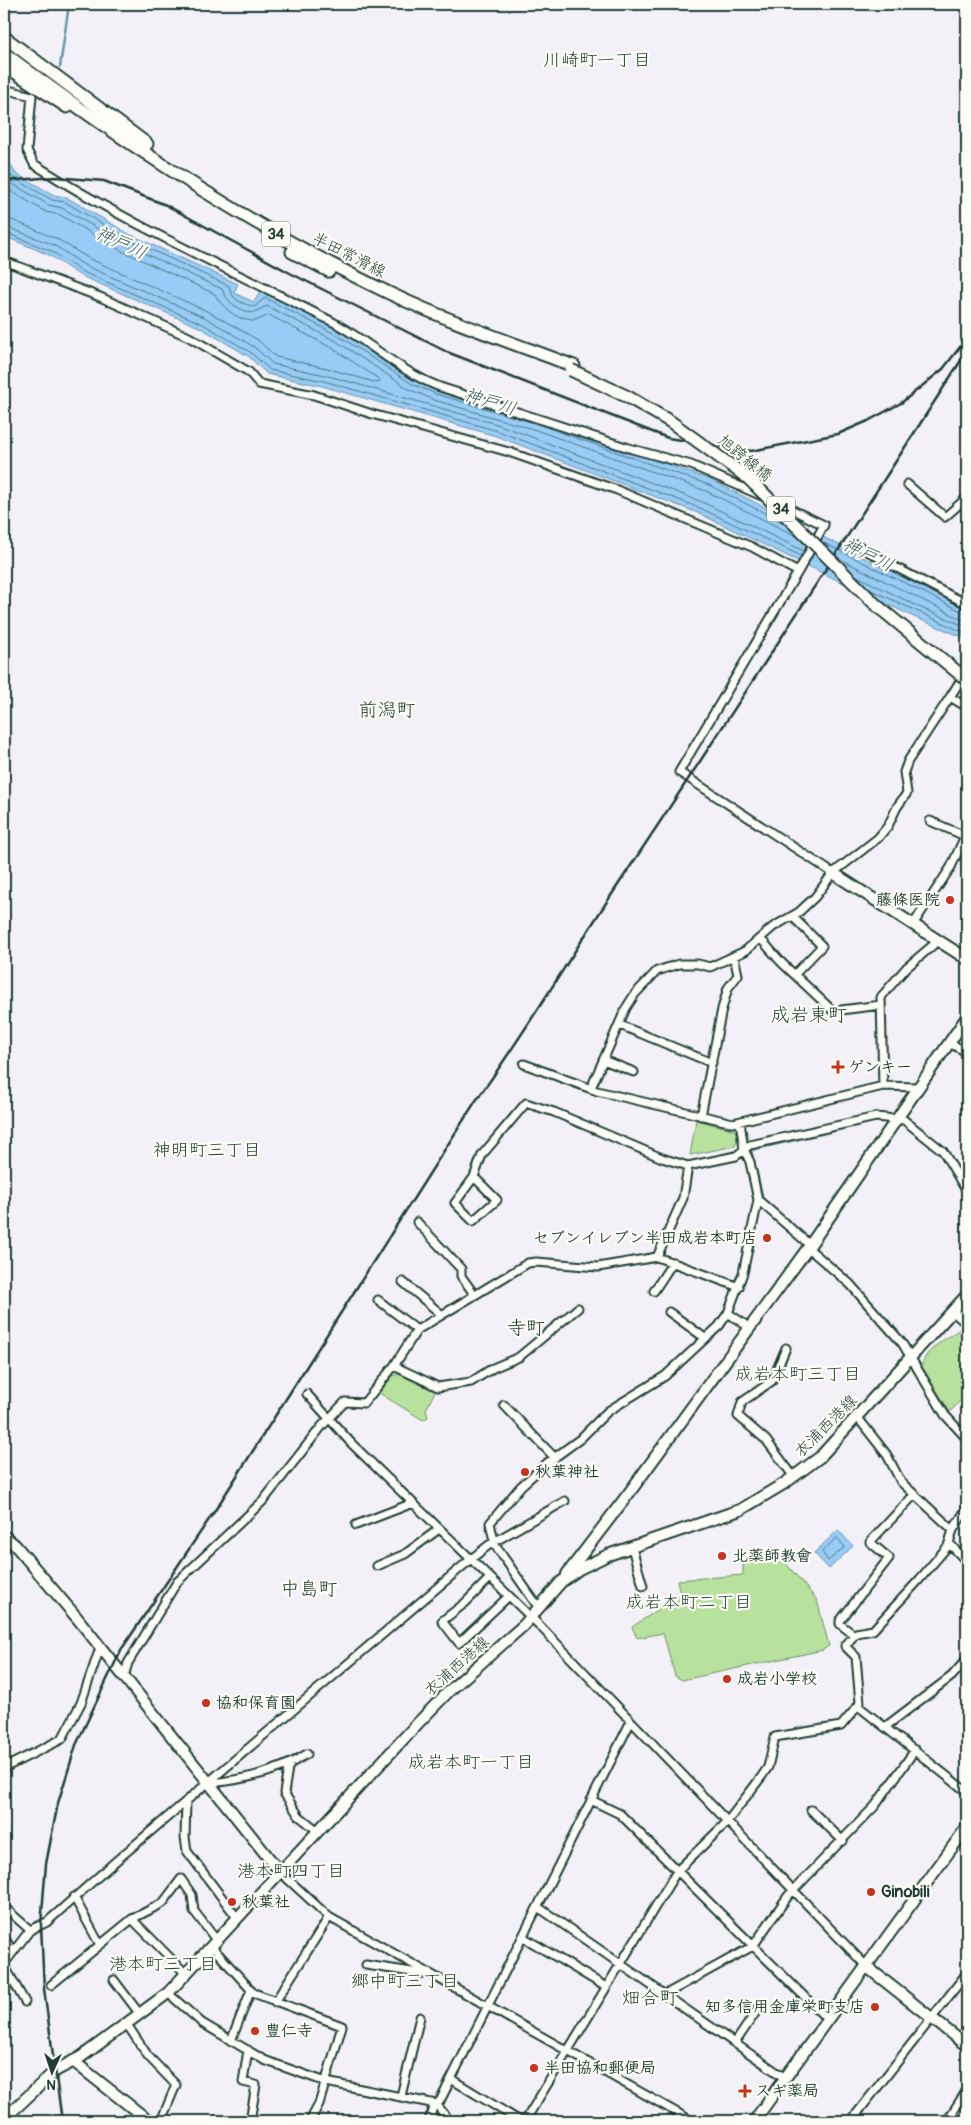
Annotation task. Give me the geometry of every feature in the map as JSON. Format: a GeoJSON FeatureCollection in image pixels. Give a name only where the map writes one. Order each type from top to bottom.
{"type":"FeatureCollection","features":[{"type":"Feature","properties":{"kind":"main road","name":"34"},"geometry":{"type":"LineString","coordinates":[[4,37],[150,147],[275,233]]}},
{"type":"Feature","properties":{"kind":"main road","name":"半田常滑線"},"geometry":{"type":"LineString","coordinates":[[4,53],[111,129],[230,207],[275,233],[392,295],[573,368]]}},
{"type":"Feature","properties":{"kind":"main road","name":"半田常滑線"},"geometry":{"type":"LineString","coordinates":[[4,65],[226,214],[308,261],[382,298],[573,368]]}},
{"type":"Feature","properties":{"kind":"main road","name":"旭跨線橋"},"geometry":{"type":"LineString","coordinates":[[573,368],[631,392],[675,418],[750,474],[891,610],[967,671]]}},
{"type":"Feature","properties":{"kind":"main road","name":"旭跨線橋"},"geometry":{"type":"LineString","coordinates":[[573,368],[671,422],[748,478],[875,604],[967,680]]}},
{"type":"Feature","properties":{"kind":"street"},"geometry":{"type":"LineString","coordinates":[[4,90],[32,96],[27,150],[34,164],[135,224],[343,328],[414,376],[458,393],[711,472],[824,525],[679,772],[967,959]]}},
{"type":"Feature","properties":{"kind":"street"},"geometry":{"type":"LineString","coordinates":[[4,261],[100,297],[189,337],[249,372],[259,384],[314,395],[372,414],[509,452],[617,490],[752,547],[798,572]]}},
{"type":"Feature","properties":{"kind":"street"},"geometry":{"type":"LineString","coordinates":[[907,484],[945,518],[963,501],[967,504]]}},
{"type":"Feature","properties":{"kind":"street"},"geometry":{"type":"LineString","coordinates":[[857,544],[895,567],[967,604]]}},
{"type":"Feature","properties":{"kind":"street"},"geometry":{"type":"LineString","coordinates":[[591,1088],[626,1008],[635,994],[657,971],[679,964],[710,966],[745,952],[773,926],[793,917],[815,897],[833,873],[863,851],[888,826],[897,807],[907,793],[904,772],[908,760],[967,671]]}},
{"type":"Feature","properties":{"kind":"street"},"geometry":{"type":"LineString","coordinates":[[950,697],[967,707]]}},
{"type":"Feature","properties":{"kind":"street"},"geometry":{"type":"LineString","coordinates":[[914,924],[951,867],[966,836],[930,821]]}},
{"type":"Feature","properties":{"kind":"street"},"geometry":{"type":"LineString","coordinates":[[793,917],[822,946],[795,974]]}},
{"type":"Feature","properties":{"kind":"street"},"geometry":{"type":"LineString","coordinates":[[760,938],[833,1011],[881,1005]]}},
{"type":"Feature","properties":{"kind":"street"},"geometry":{"type":"LineString","coordinates":[[883,1086],[881,997],[891,984],[939,940]]}},
{"type":"Feature","properties":{"kind":"street"},"geometry":{"type":"LineString","coordinates":[[701,1116],[722,1009],[728,988],[738,975],[734,957]]}},
{"type":"Feature","properties":{"kind":"street"},"geometry":{"type":"LineString","coordinates":[[561,1582],[809,1247],[967,1017]]}},
{"type":"Feature","properties":{"kind":"street"},"geometry":{"type":"LineString","coordinates":[[620,1025],[712,1063]]}},
{"type":"Feature","properties":{"kind":"street"},"geometry":{"type":"LineString","coordinates":[[949,1043],[967,1052]]}},
{"type":"Feature","properties":{"kind":"street"},"geometry":{"type":"LineString","coordinates":[[604,1060],[634,1072]]}},
{"type":"Feature","properties":{"kind":"street"},"geometry":{"type":"LineString","coordinates":[[524,1064],[591,1088],[724,1122],[740,1122],[883,1086],[918,1086]]}},
{"type":"Feature","properties":{"kind":"street"},"geometry":{"type":"LineString","coordinates":[[474,1178],[497,1200],[473,1221],[455,1203],[474,1178],[482,1155],[526,1103],[554,1112],[662,1158],[688,1166],[736,1156],[750,1145],[876,1116],[897,1117],[904,1120],[943,1151],[967,1192]]}},
{"type":"Feature","properties":{"kind":"street"},"geometry":{"type":"LineString","coordinates":[[539,1608],[504,1562],[494,1543],[490,1523],[521,1486],[580,1439],[608,1411],[665,1376],[719,1326],[728,1313],[739,1287],[758,1200],[750,1162],[744,1149],[740,1122]]}},
{"type":"Feature","properties":{"kind":"street"},"geometry":{"type":"LineString","coordinates":[[657,1257],[683,1198],[688,1166]]}},
{"type":"Feature","properties":{"kind":"street"},"geometry":{"type":"LineString","coordinates":[[758,1200],[850,1284],[902,1343],[945,1415],[967,1439]]}},
{"type":"Feature","properties":{"kind":"street"},"geometry":{"type":"LineString","coordinates":[[417,1222],[462,1270],[461,1276],[474,1294]]}},
{"type":"Feature","properties":{"kind":"street"},"geometry":{"type":"LineString","coordinates":[[124,1677],[128,1662],[177,1582],[262,1501],[345,1402],[364,1403],[394,1366],[417,1330],[441,1314],[528,1263],[536,1262],[598,1267],[657,1257],[739,1287]]}},
{"type":"Feature","properties":{"kind":"street"},"geometry":{"type":"LineString","coordinates":[[654,1291],[673,1262]]}},
{"type":"Feature","properties":{"kind":"street"},"geometry":{"type":"LineString","coordinates":[[403,1282],[441,1314]]}},
{"type":"Feature","properties":{"kind":"street","name":"衣浦西港線"},"geometry":{"type":"LineString","coordinates":[[4,2119],[48,2077],[168,1993],[449,1691],[531,1618],[561,1582],[598,1560],[740,1510],[794,1477],[820,1457],[858,1418],[967,1295]]}},
{"type":"Feature","properties":{"kind":"street"},"geometry":{"type":"LineString","coordinates":[[378,1300],[417,1330]]}},
{"type":"Feature","properties":{"kind":"street"},"geometry":{"type":"LineString","coordinates":[[394,1366],[438,1387],[470,1382],[493,1368],[519,1357],[578,1308]]}},
{"type":"Feature","properties":{"kind":"street"},"geometry":{"type":"LineString","coordinates":[[669,1312],[705,1338]]}},
{"type":"Feature","properties":{"kind":"street"},"geometry":{"type":"LineString","coordinates":[[953,1312],[967,1324]]}},
{"type":"Feature","properties":{"kind":"street"},"geometry":{"type":"LineString","coordinates":[[728,1313],[750,1328]]}},
{"type":"Feature","properties":{"kind":"street"},"geometry":{"type":"LineString","coordinates":[[786,1348],[772,1381],[742,1402],[738,1416],[766,1440],[794,1477]]}},
{"type":"Feature","properties":{"kind":"street"},"geometry":{"type":"LineString","coordinates":[[307,1394],[328,1420],[531,1618],[867,1967],[967,2046]]}},
{"type":"Feature","properties":{"kind":"street"},"geometry":{"type":"LineString","coordinates":[[504,1404],[555,1458]]}},
{"type":"Feature","properties":{"kind":"street"},"geometry":{"type":"LineString","coordinates":[[858,1418],[887,1454],[901,1482],[953,1530]]}},
{"type":"Feature","properties":{"kind":"street"},"geometry":{"type":"LineString","coordinates":[[854,1635],[840,1624],[840,1621],[889,1558],[870,1542],[915,1494]]}},
{"type":"Feature","properties":{"kind":"street"},"geometry":{"type":"LineString","coordinates":[[25,2002],[4,1965],[30,1930],[46,1922],[471,1560],[494,1543],[565,1501]]}},
{"type":"Feature","properties":{"kind":"street"},"geometry":{"type":"LineString","coordinates":[[356,1525],[413,1503]]}},
{"type":"Feature","properties":{"kind":"street"},"geometry":{"type":"LineString","coordinates":[[525,2121],[677,1871],[727,1822],[744,1802],[768,1767],[775,1737],[841,1726],[858,1706],[860,1703],[856,1657],[845,1646],[854,1635],[873,1630],[949,1543],[953,1530],[967,1508]]}},
{"type":"Feature","properties":{"kind":"street"},"geometry":{"type":"LineString","coordinates":[[377,1566],[405,1554],[439,1529]]}},
{"type":"Feature","properties":{"kind":"street"},"geometry":{"type":"LineString","coordinates":[[4,1536],[22,1553],[124,1677],[280,1872],[329,1917],[692,2121]]}},
{"type":"Feature","properties":{"kind":"street"},"geometry":{"type":"LineString","coordinates":[[949,1543],[967,1562]]}},
{"type":"Feature","properties":{"kind":"street"},"geometry":{"type":"LineString","coordinates":[[588,1547],[587,1554],[591,1558],[598,1560]]}},
{"type":"Feature","properties":{"kind":"street"},"geometry":{"type":"LineString","coordinates":[[632,1548],[644,1586]]}},
{"type":"Feature","properties":{"kind":"street"},"geometry":{"type":"LineString","coordinates":[[490,1578],[465,1603],[442,1621],[459,1642],[509,1596]]}},
{"type":"Feature","properties":{"kind":"street"},"geometry":{"type":"LineString","coordinates":[[4,1768],[62,1739],[81,1703],[100,1648]]}},
{"type":"Feature","properties":{"kind":"street"},"geometry":{"type":"LineString","coordinates":[[885,1727],[952,1676],[967,1659]]}},
{"type":"Feature","properties":{"kind":"street"},"geometry":{"type":"LineString","coordinates":[[858,1706],[967,1792]]}},
{"type":"Feature","properties":{"kind":"street"},"geometry":{"type":"LineString","coordinates":[[429,2121],[631,1721]]}},
{"type":"Feature","properties":{"kind":"street"},"geometry":{"type":"LineString","coordinates":[[664,1995],[753,1946],[793,1892],[875,1806],[915,1750]]}},
{"type":"Feature","properties":{"kind":"street"},"geometry":{"type":"LineString","coordinates":[[209,1783],[230,1781],[291,1764],[307,1754]]}},
{"type":"Feature","properties":{"kind":"street"},"geometry":{"type":"LineString","coordinates":[[291,1764],[288,1768],[284,1793],[299,1816],[318,1831]]}},
{"type":"Feature","properties":{"kind":"street"},"geometry":{"type":"LineString","coordinates":[[591,1800],[620,1814],[828,2020]]}},
{"type":"Feature","properties":{"kind":"street"},"geometry":{"type":"LineString","coordinates":[[186,1801],[185,1837],[187,1850],[238,1919]]}},
{"type":"Feature","properties":{"kind":"street"},"geometry":{"type":"LineString","coordinates":[[811,1810],[843,1841]]}},
{"type":"Feature","properties":{"kind":"street"},"geometry":{"type":"LineString","coordinates":[[754,2121],[967,1827]]}},
{"type":"Feature","properties":{"kind":"street"},"geometry":{"type":"LineString","coordinates":[[51,1984],[132,1919],[163,1903],[181,1879],[192,1895],[194,1911],[201,1923],[251,1990],[275,2002],[342,2026],[319,2104],[310,2121]]}},
{"type":"Feature","properties":{"kind":"street"},"geometry":{"type":"LineString","coordinates":[[74,1898],[100,1945]]}},
{"type":"Feature","properties":{"kind":"street"},"geometry":{"type":"LineString","coordinates":[[538,1907],[785,2078]]}},
{"type":"Feature","properties":{"kind":"street"},"geometry":{"type":"LineString","coordinates":[[4,1908],[30,1930]]}},
{"type":"Feature","properties":{"kind":"street"},"geometry":{"type":"LineString","coordinates":[[275,2002],[329,1917]]}},
{"type":"Feature","properties":{"kind":"street"},"geometry":{"type":"LineString","coordinates":[[132,1919],[186,1974]]}},
{"type":"Feature","properties":{"kind":"street"},"geometry":{"type":"LineString","coordinates":[[4,1937],[13,1952]]}},
{"type":"Feature","properties":{"kind":"street"},"geometry":{"type":"LineString","coordinates":[[523,1937],[606,1987]]}},
{"type":"Feature","properties":{"kind":"street"},"geometry":{"type":"LineString","coordinates":[[366,1964],[430,1975]]}},
{"type":"Feature","properties":{"kind":"street"},"geometry":{"type":"LineString","coordinates":[[850,2121],[967,1972]]}},
{"type":"Feature","properties":{"kind":"street"},"geometry":{"type":"LineString","coordinates":[[114,1980],[139,2013]]}},
{"type":"Feature","properties":{"kind":"street"},"geometry":{"type":"LineString","coordinates":[[231,2040],[251,1990]]}},
{"type":"Feature","properties":{"kind":"street"},"geometry":{"type":"LineString","coordinates":[[168,1993],[202,2023],[279,2067],[326,2082],[436,2104],[450,2121]]}},
{"type":"Feature","properties":{"kind":"street"},"geometry":{"type":"LineString","coordinates":[[735,2043],[760,2006]]}},
{"type":"Feature","properties":{"kind":"street"},"geometry":{"type":"LineString","coordinates":[[401,2096],[420,2017]]}},
{"type":"Feature","properties":{"kind":"street"},"geometry":{"type":"LineString","coordinates":[[126,2023],[148,2056],[176,2085],[162,2121]]}},
{"type":"Feature","properties":{"kind":"street"},"geometry":{"type":"LineString","coordinates":[[248,2050],[243,2082],[256,2085],[250,2121]]}},
{"type":"Feature","properties":{"kind":"street"},"geometry":{"type":"LineString","coordinates":[[73,2061],[149,2121]]}},
{"type":"Feature","properties":{"kind":"street"},"geometry":{"type":"LineString","coordinates":[[451,2079],[520,2121]]}},
{"type":"Feature","properties":{"kind":"street"},"geometry":{"type":"LineString","coordinates":[[947,2121],[967,2090]]}},
{"type":"Feature","properties":{"kind":"green space"},"geometry":{"type":"Polygon","coordinates":[[[696,1120],[735,1130],[737,1138],[735,1146],[690,1155],[696,1120]]]}},
{"type":"Feature","properties":{"kind":"green space"},"geometry":{"type":"Polygon","coordinates":[[[964,1326],[967,1329],[967,1393],[950,1412],[922,1367],[927,1354],[932,1349],[964,1326]]]}},
{"type":"Feature","properties":{"kind":"green space"},"geometry":{"type":"Polygon","coordinates":[[[398,1374],[435,1391],[426,1410],[428,1417],[423,1420],[379,1393],[393,1376],[398,1374]]]}},
{"type":"Feature","properties":{"kind":"green space"},"geometry":{"type":"Polygon","coordinates":[[[772,1547],[817,1600],[829,1646],[823,1650],[682,1680],[675,1676],[663,1633],[637,1638],[632,1627],[680,1595],[677,1580],[743,1575],[743,1565],[772,1547]]]}},
{"type":"Feature","properties":{"kind":"water","name":"神戸川"},"geometry":{"type":"Polygon","coordinates":[[[4,151],[15,173],[54,195],[66,197],[129,234],[238,284],[234,293],[254,302],[261,290],[341,331],[413,379],[437,389],[621,448],[711,480],[967,610],[967,639],[914,617],[698,513],[496,436],[322,386],[267,374],[248,356],[201,328],[79,275],[49,255],[4,236],[4,151]]]}},
{"type":"Feature","properties":{"kind":"water"},"geometry":{"type":"Polygon","coordinates":[[[838,1530],[853,1546],[829,1569],[814,1553],[838,1530]]]}},
{"type":"Feature","properties":{"kind":"waterway"},"geometry":{"type":"LineString","coordinates":[[60,67],[69,4]]}},
{"type":"Feature","properties":{"kind":"waterway"},"geometry":{"type":"LineString","coordinates":[[762,1195],[751,1150],[877,1121]]}},
{"type":"Feature","properties":{"kind":"railway"},"geometry":{"type":"LineString","coordinates":[[4,181],[55,177],[104,181],[166,205],[290,273],[447,352],[668,438],[751,451],[838,434],[868,421],[901,403],[943,369],[967,338]]}},
{"type":"Feature","properties":{"kind":"railway"},"geometry":{"type":"LineString","coordinates":[[62,2121],[44,1989],[41,1925],[46,1864],[58,1803],[76,1745],[121,1650],[214,1512],[475,1102],[528,1025],[967,351]]}},
{"type":"Feature","properties":{"kind":"place","name":"藤條医院"},"geometry":{"type":"Point","coordinates":[950,900]}},
{"type":"Feature","properties":{"kind":"place","name":"ゲンキー"},"geometry":{"type":"Point","coordinates":[838,1067]}},
{"type":"Feature","properties":{"kind":"place","name":"セブンイレブン半田成岩本町店"},"geometry":{"type":"Point","coordinates":[767,1238]}},
{"type":"Feature","properties":{"kind":"place","name":"秋葉神社"},"geometry":{"type":"Point","coordinates":[525,1472]}},
{"type":"Feature","properties":{"kind":"place","name":"北薬師教會"},"geometry":{"type":"Point","coordinates":[722,1556]}},
{"type":"Feature","properties":{"kind":"place","name":"成岩小学校"},"geometry":{"type":"Point","coordinates":[727,1679]}},
{"type":"Feature","properties":{"kind":"place","name":"協和保育園"},"geometry":{"type":"Point","coordinates":[206,1703]}},
{"type":"Feature","properties":{"kind":"place","name":"Ginobili"},"geometry":{"type":"Point","coordinates":[871,1892]}},
{"type":"Feature","properties":{"kind":"place","name":"秋葉社"},"geometry":{"type":"Point","coordinates":[232,1902]}},
{"type":"Feature","properties":{"kind":"place","name":"知多信用金庫栄町支店"},"geometry":{"type":"Point","coordinates":[875,2007]}},
{"type":"Feature","properties":{"kind":"place","name":"豊仁寺"},"geometry":{"type":"Point","coordinates":[255,2031]}},
{"type":"Feature","properties":{"kind":"place","name":"半田協和郵便局"},"geometry":{"type":"Point","coordinates":[534,2068]}},
{"type":"Feature","properties":{"kind":"place","name":"スギ薬局"},"geometry":{"type":"Point","coordinates":[745,2091]}},
{"type":"Feature","properties":{"kind":"district","name":"川崎町一丁目"},"geometry":{"type":"Point","coordinates":[597,60]}},
{"type":"Feature","properties":{"kind":"district","name":"前潟町"},"geometry":{"type":"Point","coordinates":[387,710]}},
{"type":"Feature","properties":{"kind":"district","name":"成岩東町"},"geometry":{"type":"Point","coordinates":[809,1015]}},
{"type":"Feature","properties":{"kind":"district","name":"神明町三丁目"},"geometry":{"type":"Point","coordinates":[207,1150]}},
{"type":"Feature","properties":{"kind":"district","name":"寺町"},"geometry":{"type":"Point","coordinates":[526,1328]}},
{"type":"Feature","properties":{"kind":"district","name":"成岩本町三丁目"},"geometry":{"type":"Point","coordinates":[798,1374]}},
{"type":"Feature","properties":{"kind":"district","name":"中島町"},"geometry":{"type":"Point","coordinates":[309,1589]}},
{"type":"Feature","properties":{"kind":"district","name":"成岩本町二丁目"},"geometry":{"type":"Point","coordinates":[689,1602]}},
{"type":"Feature","properties":{"kind":"district","name":"成岩本町一丁目"},"geometry":{"type":"Point","coordinates":[471,1762]}},
{"type":"Feature","properties":{"kind":"district","name":"港本町四丁目"},"geometry":{"type":"Point","coordinates":[291,1871]}},
{"type":"Feature","properties":{"kind":"district","name":"港本町三丁目"},"geometry":{"type":"Point","coordinates":[163,1964]}},
{"type":"Feature","properties":{"kind":"district","name":"郷中町三丁目"},"geometry":{"type":"Point","coordinates":[405,1981]}},
{"type":"Feature","properties":{"kind":"district","name":"畑合町"},"geometry":{"type":"Point","coordinates":[650,1998]}}]}
